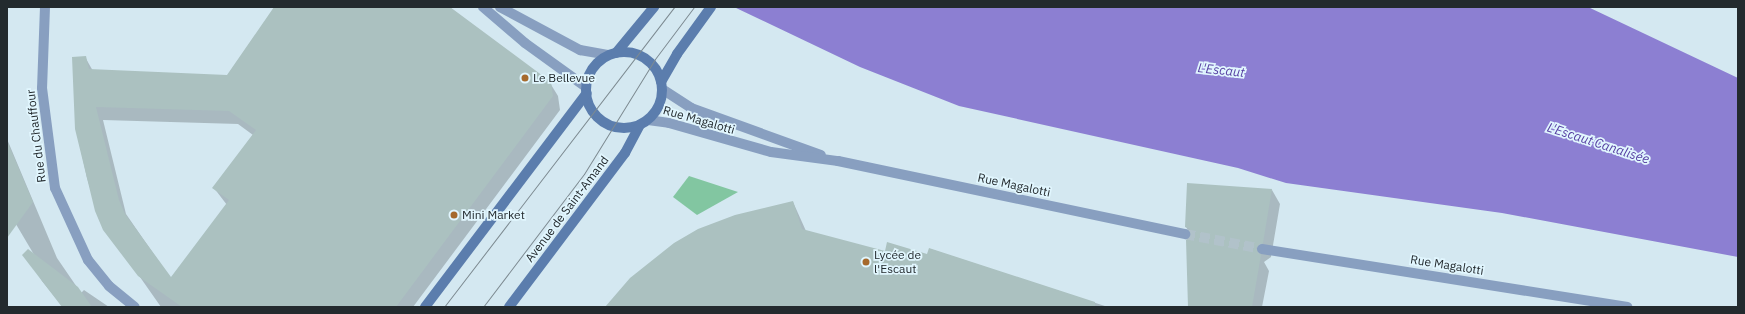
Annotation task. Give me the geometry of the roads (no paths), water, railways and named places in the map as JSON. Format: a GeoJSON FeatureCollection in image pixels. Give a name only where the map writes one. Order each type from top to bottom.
{"type":"FeatureCollection","features":[{"type":"Feature","properties":{"kind":"main road"},"geometry":{"type":"LineString","coordinates":[[425,307],[586,90],[592,70],[636,32],[654,7]]}},
{"type":"Feature","properties":{"kind":"main road"},"geometry":{"type":"LineString","coordinates":[[586,90],[591,108],[604,122],[624,128],[644,122],[660,102],[662,86],[676,54],[711,7]]}},
{"type":"Feature","properties":{"kind":"main road"},"geometry":{"type":"LineString","coordinates":[[612,54],[634,53],[647,59],[657,71],[662,86]]}},
{"type":"Feature","properties":{"kind":"main road","name":"Avenue de Saint-Amand"},"geometry":{"type":"LineString","coordinates":[[509,307],[625,153],[644,122]]}},
{"type":"Feature","properties":{"kind":"street","name":"Rue du Chauffour"},"geometry":{"type":"LineString","coordinates":[[45,7],[42,88],[55,188],[88,260],[110,286],[135,307]]}},
{"type":"Feature","properties":{"kind":"street"},"geometry":{"type":"LineString","coordinates":[[483,7],[525,43],[586,90]]}},
{"type":"Feature","properties":{"kind":"street"},"geometry":{"type":"LineString","coordinates":[[500,7],[580,50],[612,54]]}},
{"type":"Feature","properties":{"kind":"street","name":"Rue Magalotti"},"geometry":{"type":"LineString","coordinates":[[662,86],[691,108],[838,161]]}},
{"type":"Feature","properties":{"kind":"street","name":"Rue Magalotti"},"geometry":{"type":"LineString","coordinates":[[644,122],[664,122],[771,152],[838,161],[1185,234]]}},
{"type":"Feature","properties":{"kind":"street","name":"Rue Magalotti"},"geometry":{"type":"LineString","coordinates":[[1262,249],[1627,307]]}},
{"type":"Feature","properties":{"kind":"water"},"geometry":{"type":"Polygon","coordinates":[[[734,7],[1588,7],[1738,78],[1738,257],[1502,213],[1286,183],[1238,168],[959,106],[860,67],[734,7]]]}},
{"type":"Feature","properties":{"kind":"tunnel"},"geometry":{"type":"LineString","coordinates":[[1185,234],[1262,249]]}},
{"type":"Feature","properties":{"kind":"tram line"},"geometry":{"type":"LineString","coordinates":[[444,307],[674,7]]}},
{"type":"Feature","properties":{"kind":"tram line"},"geometry":{"type":"LineString","coordinates":[[483,307],[584,174],[655,59],[694,7]]}},
{"type":"Feature","properties":{"kind":"place","name":"Le Bellevue"},"geometry":{"type":"Point","coordinates":[525,78]}},
{"type":"Feature","properties":{"kind":"place","name":"Mini Market"},"geometry":{"type":"Point","coordinates":[454,215]}},
{"type":"Feature","properties":{"kind":"place","name":"Lycée de l'Escaut"},"geometry":{"type":"Point","coordinates":[866,262]}},
{"type":"Feature","properties":{"kind":"water label","name":"L'Escaut"},"geometry":{"type":"Point","coordinates":[1221,71]}},
{"type":"Feature","properties":{"kind":"water label","name":"L'Escaut Canalisée"},"geometry":{"type":"Point","coordinates":[1598,144]}}]}
